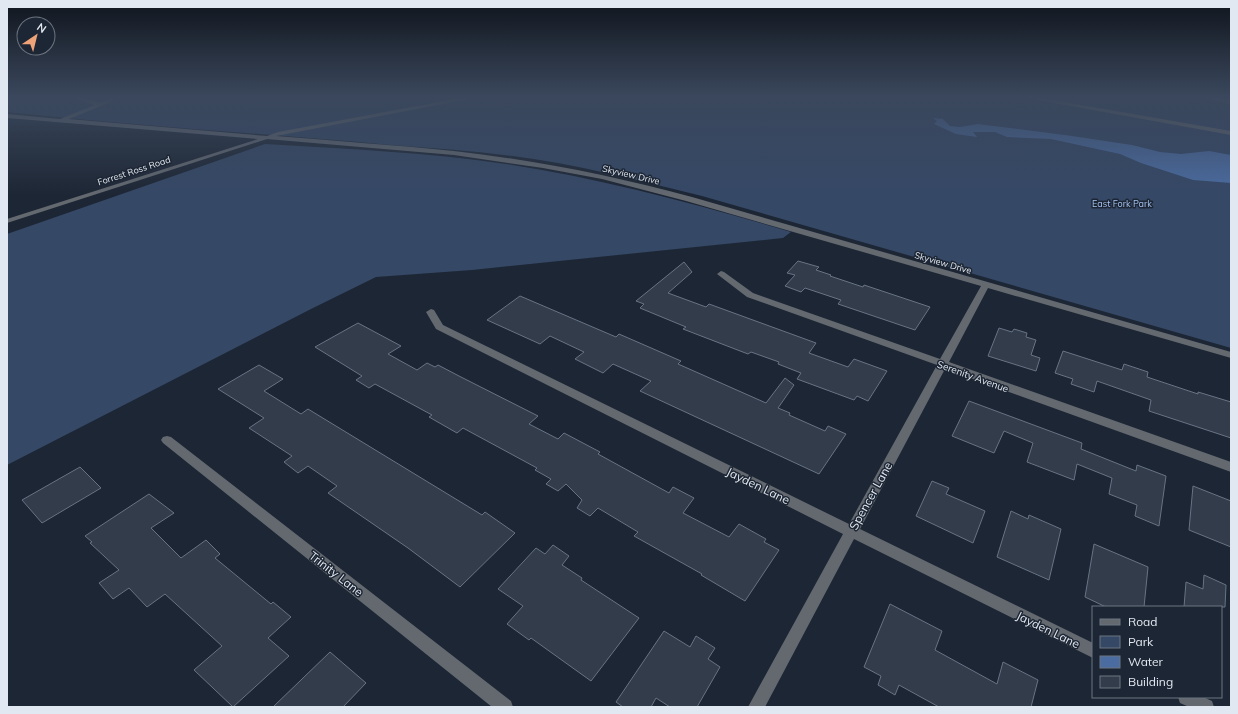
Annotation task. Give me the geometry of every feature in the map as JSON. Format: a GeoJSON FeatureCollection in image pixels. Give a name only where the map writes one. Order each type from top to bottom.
{"type":"FeatureCollection","features":[{"type":"Feature","properties":{"kind":"street","name":"Skyview Drive"},"geometry":{"type":"LineString","coordinates":[[168,129],[454,153],[584,173],[670,193],[1231,355]]}},
{"type":"Feature","properties":{"kind":"street"},"geometry":{"type":"LineString","coordinates":[[267,137],[300,129]]}},
{"type":"Feature","properties":{"kind":"street"},"geometry":{"type":"LineString","coordinates":[[1210,129],[1231,133]]}},
{"type":"Feature","properties":{"kind":"street","name":"Forrest Ross Road"},"geometry":{"type":"LineString","coordinates":[[7,221],[267,137]]}},
{"type":"Feature","properties":{"kind":"street","name":"Serenity Avenue"},"geometry":{"type":"LineString","coordinates":[[721,274],[750,295],[1231,467]]}},
{"type":"Feature","properties":{"kind":"street","name":"Spencer Lane"},"geometry":{"type":"LineString","coordinates":[[756,707],[986,284]]}},
{"type":"Feature","properties":{"kind":"street","name":"Jayden Lane"},"geometry":{"type":"LineString","coordinates":[[431,312],[439,327],[1092,652]]}},
{"type":"Feature","properties":{"kind":"street","name":"Trinity Lane"},"geometry":{"type":"LineString","coordinates":[[167,440],[505,707]]}},
{"type":"Feature","properties":{"kind":"street"},"geometry":{"type":"LineString","coordinates":[[1188,698],[1206,707]]}},
{"type":"Feature","properties":{"kind":"green space","name":"East Fork Park"},"geometry":{"type":"Polygon","coordinates":[[[202,129],[1231,129],[1231,348],[702,196],[585,168],[513,156],[202,129]]]}},
{"type":"Feature","properties":{"kind":"green space"},"geometry":{"type":"Polygon","coordinates":[[[265,144],[416,154],[476,160],[542,170],[650,193],[791,232],[783,238],[472,270],[376,277],[7,465],[7,234],[265,144]]]}},
{"type":"Feature","properties":{"kind":"water"},"geometry":{"type":"Polygon","coordinates":[[[946,129],[1020,129],[1132,145],[1160,152],[1181,154],[1209,151],[1231,155],[1231,183],[1193,180],[1141,163],[1120,154],[1051,139],[1007,137],[995,132],[973,132],[977,137],[956,134],[946,129]]]}},
{"type":"Feature","properties":{"kind":"building"},"geometry":{"type":"Polygon","coordinates":[[[798,261],[819,267],[816,270],[831,275],[830,276],[863,287],[864,285],[930,307],[915,330],[838,304],[841,300],[805,288],[801,292],[785,286],[795,275],[787,273],[798,261]]]}},
{"type":"Feature","properties":{"kind":"building"},"geometry":{"type":"Polygon","coordinates":[[[684,262],[692,272],[668,293],[706,307],[709,304],[816,343],[809,353],[848,367],[854,359],[887,371],[868,401],[857,396],[854,400],[797,379],[801,373],[778,364],[779,362],[751,352],[748,354],[683,329],[686,327],[640,308],[644,304],[636,301],[684,262]]]}},
{"type":"Feature","properties":{"kind":"building"},"geometry":{"type":"Polygon","coordinates":[[[520,296],[616,337],[619,334],[681,361],[678,364],[766,403],[785,378],[794,385],[778,408],[790,413],[789,415],[825,431],[828,426],[846,434],[819,474],[640,391],[651,381],[613,364],[603,373],[575,359],[584,352],[550,336],[540,344],[487,320],[520,296]]]}},
{"type":"Feature","properties":{"kind":"building"},"geometry":{"type":"Polygon","coordinates":[[[358,323],[401,346],[388,354],[417,370],[427,363],[435,367],[438,365],[538,416],[529,424],[558,439],[564,433],[600,452],[598,454],[669,493],[673,487],[694,498],[683,513],[729,537],[739,524],[766,539],[764,542],[779,550],[745,601],[701,575],[702,574],[634,536],[638,532],[598,508],[590,516],[577,508],[582,500],[566,484],[558,491],[546,484],[551,479],[535,470],[537,468],[463,428],[457,433],[429,417],[432,415],[375,384],[369,388],[356,380],[362,376],[315,347],[358,323]]]}},
{"type":"Feature","properties":{"kind":"building"},"geometry":{"type":"Polygon","coordinates":[[[999,328],[1012,332],[1014,329],[1027,333],[1026,337],[1036,340],[1031,355],[1040,358],[1036,371],[988,356],[999,328]]]}},
{"type":"Feature","properties":{"kind":"building"},"geometry":{"type":"Polygon","coordinates":[[[1063,351],[1122,370],[1124,364],[1148,372],[1147,377],[1198,394],[1198,392],[1231,402],[1231,438],[1149,411],[1151,400],[1097,381],[1094,392],[1071,384],[1073,379],[1055,373],[1063,351]]]}},
{"type":"Feature","properties":{"kind":"building"},"geometry":{"type":"Polygon","coordinates":[[[259,365],[283,379],[264,391],[301,414],[308,409],[482,515],[485,512],[515,533],[460,587],[408,548],[328,493],[337,486],[308,466],[298,473],[284,462],[292,456],[249,428],[264,418],[218,389],[259,365]]]}},
{"type":"Feature","properties":{"kind":"building"},"geometry":{"type":"Polygon","coordinates":[[[969,401],[1082,443],[1081,449],[1136,471],[1137,465],[1166,476],[1159,526],[1135,516],[1137,505],[1109,494],[1112,478],[1077,464],[1074,480],[1027,462],[1033,443],[1004,431],[994,453],[952,436],[969,401]]]}},
{"type":"Feature","properties":{"kind":"building"},"geometry":{"type":"Polygon","coordinates":[[[80,467],[101,488],[42,523],[22,500],[80,467]]]}},
{"type":"Feature","properties":{"kind":"building"},"geometry":{"type":"Polygon","coordinates":[[[932,481],[949,488],[946,494],[985,511],[973,543],[916,516],[932,481]]]}},
{"type":"Feature","properties":{"kind":"building"},"geometry":{"type":"Polygon","coordinates":[[[1193,486],[1231,501],[1231,547],[1189,530],[1193,486]]]}},
{"type":"Feature","properties":{"kind":"building"},"geometry":{"type":"Polygon","coordinates":[[[149,494],[174,513],[151,528],[181,558],[206,540],[220,554],[215,558],[271,604],[273,602],[291,617],[268,638],[289,656],[233,707],[194,670],[222,646],[165,594],[147,607],[129,588],[113,599],[99,583],[119,570],[90,543],[92,542],[85,536],[149,494]]]}},
{"type":"Feature","properties":{"kind":"building"},"geometry":{"type":"Polygon","coordinates":[[[1011,511],[1028,519],[1029,515],[1061,529],[1049,580],[997,557],[1011,511]]]}},
{"type":"Feature","properties":{"kind":"building"},"geometry":{"type":"Polygon","coordinates":[[[1094,544],[1148,567],[1144,606],[1104,606],[1085,597],[1094,544]]]}},
{"type":"Feature","properties":{"kind":"building"},"geometry":{"type":"Polygon","coordinates":[[[553,545],[569,556],[562,565],[582,578],[581,580],[639,618],[591,681],[531,638],[529,640],[507,624],[523,606],[498,589],[536,548],[545,554],[553,545]]]}},
{"type":"Feature","properties":{"kind":"building"},"geometry":{"type":"Polygon","coordinates":[[[1204,575],[1226,585],[1225,607],[1184,606],[1186,582],[1203,589],[1204,575]]]}},
{"type":"Feature","properties":{"kind":"building"},"geometry":{"type":"Polygon","coordinates":[[[890,604],[942,631],[935,650],[997,684],[1003,662],[1038,680],[1031,707],[939,707],[899,685],[895,695],[878,685],[881,676],[864,667],[890,604]]]}},
{"type":"Feature","properties":{"kind":"building"},"geometry":{"type":"Polygon","coordinates":[[[664,631],[690,647],[696,636],[715,648],[708,659],[720,667],[697,707],[670,707],[656,698],[651,707],[623,707],[616,702],[664,631]]]}},
{"type":"Feature","properties":{"kind":"building"},"geometry":{"type":"Polygon","coordinates":[[[330,652],[366,683],[343,707],[273,707],[330,652]]]}}]}
